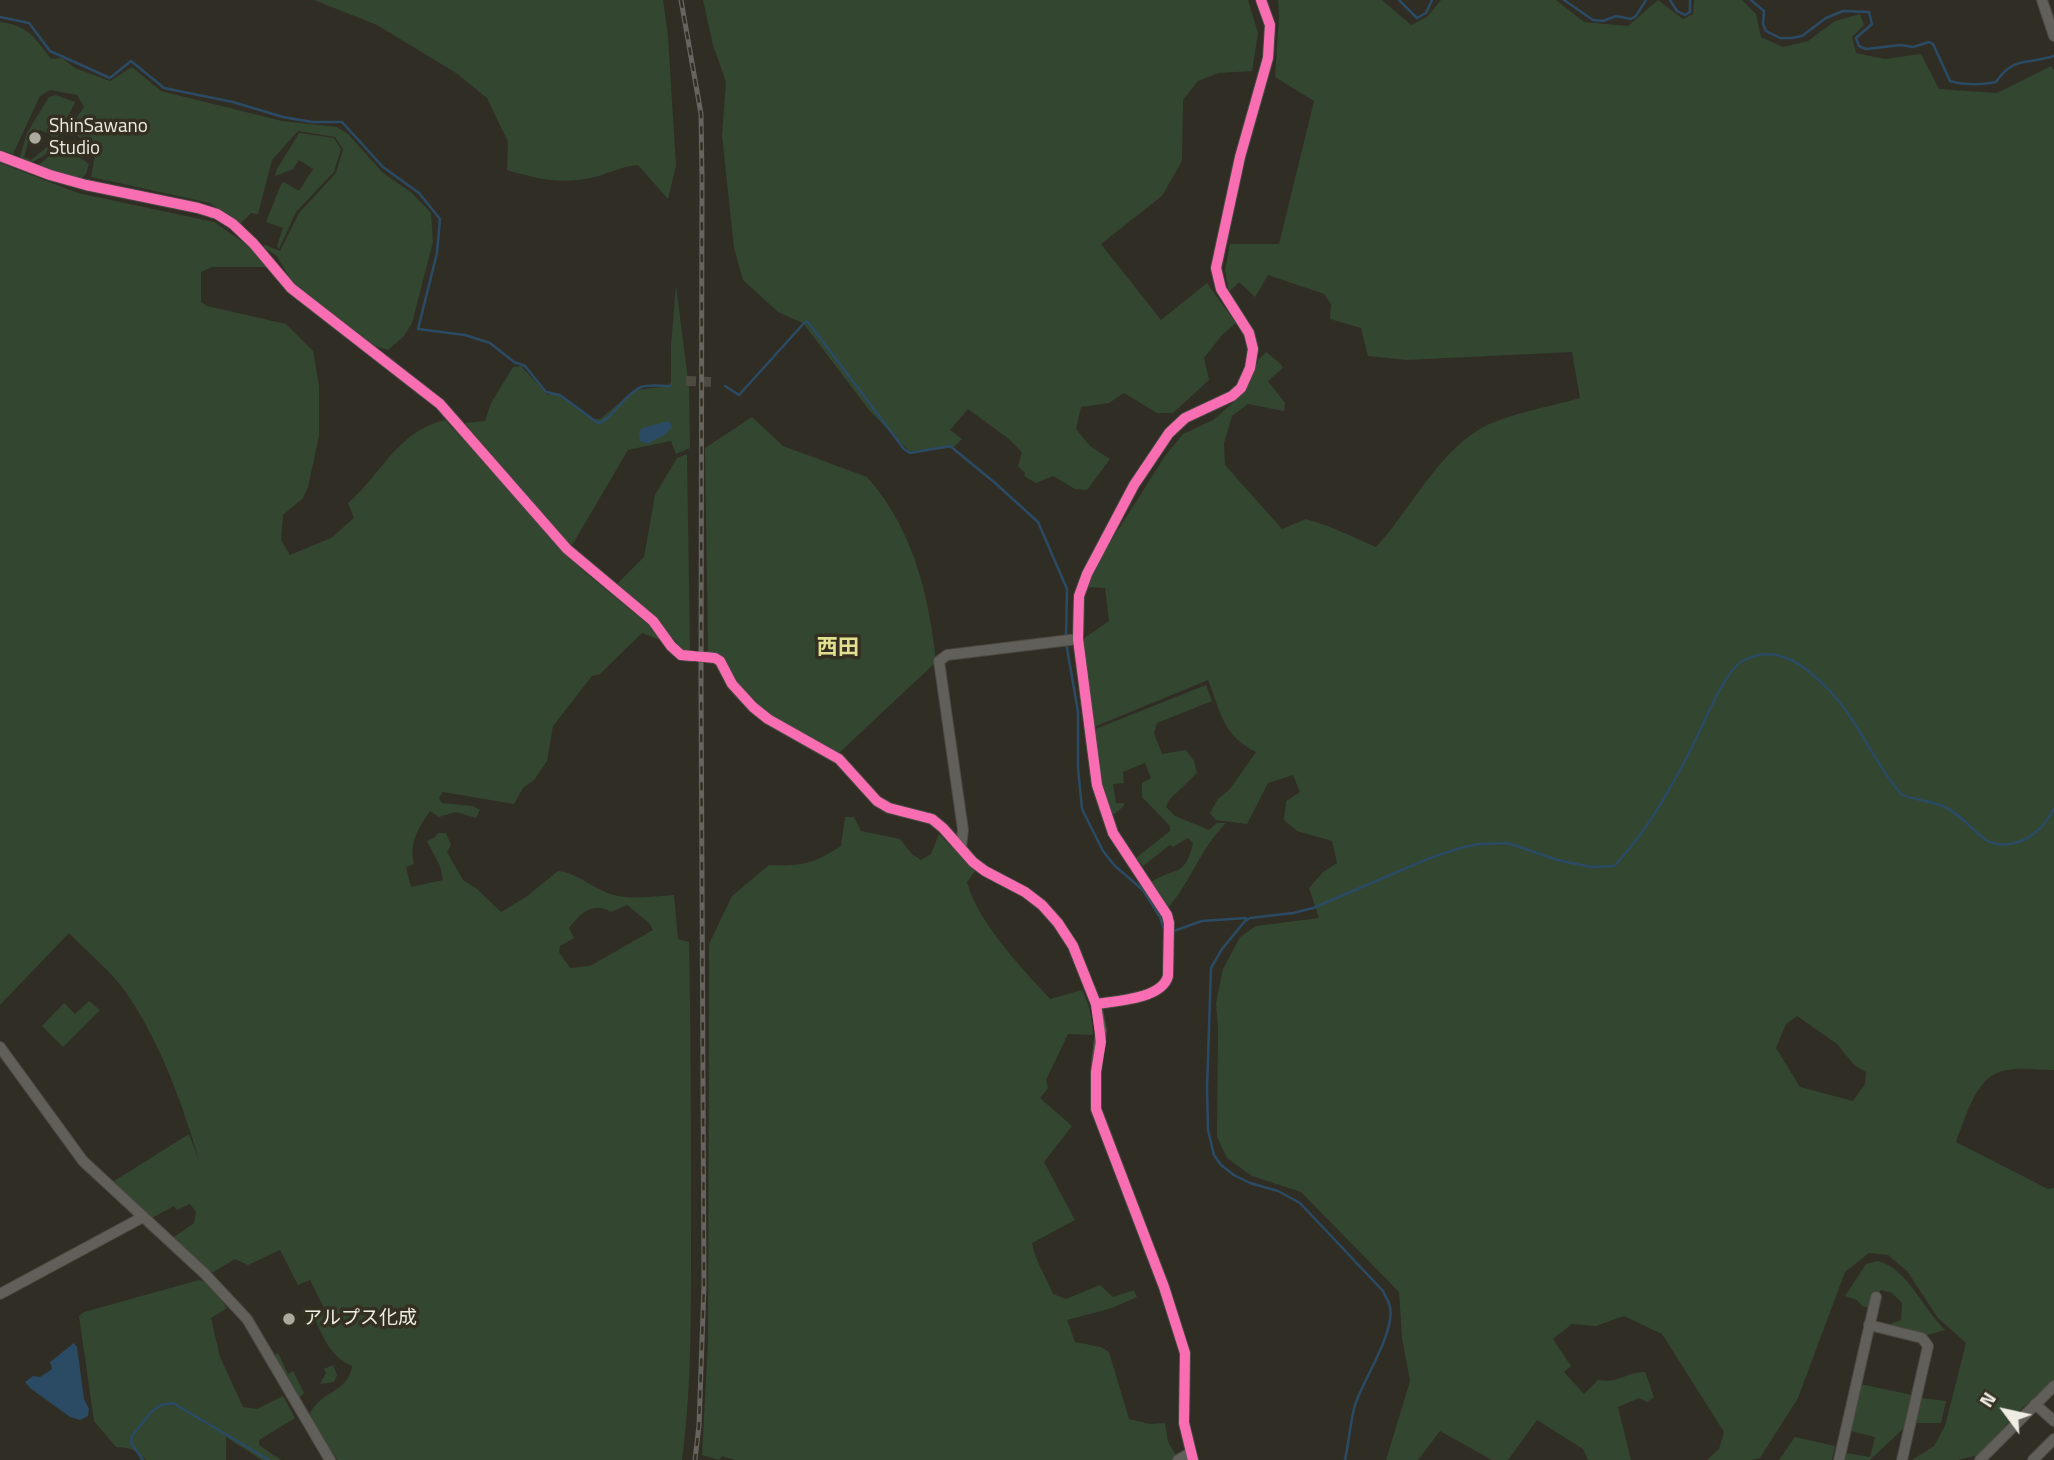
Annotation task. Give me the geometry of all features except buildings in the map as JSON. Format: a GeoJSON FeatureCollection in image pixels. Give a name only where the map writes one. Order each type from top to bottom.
{"type":"FeatureCollection","features":[{"type":"Feature","properties":{"kind":"street"},"geometry":{"type":"LineString","coordinates":[[1096,1004],[1131,999],[1166,984],[1169,923],[1161,905],[1113,833],[1105,814],[1091,751],[1090,719],[1078,639],[1079,596],[1083,582],[1149,461],[1168,433],[1185,418],[1232,396],[1241,388],[1250,369],[1253,349],[1249,333],[1221,289],[1216,268],[1240,158],[1268,58],[1270,25],[1261,0]]}},
{"type":"Feature","properties":{"kind":"street"},"geometry":{"type":"LineString","coordinates":[[2042,0],[2054,36]]}},
{"type":"Feature","properties":{"kind":"street"},"geometry":{"type":"LineString","coordinates":[[0,156],[86,185],[198,208],[233,224],[291,288],[440,404],[566,549],[589,571],[653,621],[671,646],[681,654],[691,656]]}},
{"type":"Feature","properties":{"kind":"street"},"geometry":{"type":"LineString","coordinates":[[961,847],[963,830],[939,661],[947,655],[1078,639]]}},
{"type":"Feature","properties":{"kind":"street"},"geometry":{"type":"LineString","coordinates":[[707,657],[720,662],[732,684],[753,707],[768,719],[839,759],[877,801],[889,808],[932,819],[973,862],[1026,892],[1058,923],[1073,946],[1096,1004],[1101,1042],[1096,1072],[1096,1109],[1164,1287],[1185,1353],[1184,1423],[1191,1456],[1178,1460]]}},
{"type":"Feature","properties":{"kind":"street"},"geometry":{"type":"LineString","coordinates":[[0,1046],[83,1161],[227,1296],[247,1319],[330,1460]]}},
{"type":"Feature","properties":{"kind":"street"},"geometry":{"type":"LineString","coordinates":[[0,1294],[143,1217]]}},
{"type":"Feature","properties":{"kind":"street"},"geometry":{"type":"LineString","coordinates":[[1839,1460],[1876,1297]]}},
{"type":"Feature","properties":{"kind":"street"},"geometry":{"type":"LineString","coordinates":[[1869,1325],[1922,1338],[1928,1346],[1902,1460]]}},
{"type":"Feature","properties":{"kind":"street"},"geometry":{"type":"LineString","coordinates":[[1980,1460],[2054,1386]]}},
{"type":"Feature","properties":{"kind":"street"},"geometry":{"type":"LineString","coordinates":[[2035,1404],[2054,1421]]}},
{"type":"Feature","properties":{"kind":"street"},"geometry":{"type":"LineString","coordinates":[[2033,1460],[2054,1439]]}},
{"type":"Feature","properties":{"kind":"green space"},"geometry":{"type":"Polygon","coordinates":[[[314,0],[663,0],[668,36],[676,166],[668,199],[638,165],[572,181],[540,178],[507,170],[508,142],[487,98],[456,73],[377,25],[314,0]]]}},
{"type":"Feature","properties":{"kind":"green space"},"geometry":{"type":"Polygon","coordinates":[[[703,0],[1248,0],[1258,33],[1252,71],[1219,73],[1198,81],[1183,100],[1182,161],[1162,196],[1101,244],[1161,320],[1207,283],[1236,323],[1222,335],[1204,358],[1209,380],[1173,413],[1157,413],[1124,393],[1109,403],[1081,407],[1076,429],[1090,446],[1110,459],[1087,490],[1075,489],[1053,476],[1036,483],[1024,476],[1025,473],[1018,466],[1022,452],[968,409],[950,430],[962,439],[954,447],[909,451],[869,410],[803,323],[778,312],[743,280],[734,248],[722,135],[726,82],[713,45],[703,0]]]}},
{"type":"Feature","properties":{"kind":"green space"},"geometry":{"type":"Polygon","coordinates":[[[1278,0],[1382,0],[1411,25],[1427,17],[1441,0],[1556,0],[1584,22],[1628,26],[1658,0],[1683,19],[1693,14],[1694,0],[1742,0],[1756,14],[1761,37],[1783,47],[1808,41],[1835,21],[1860,14],[1864,25],[1852,37],[1856,53],[1885,59],[1921,54],[1939,89],[1997,93],[2051,66],[2054,70],[2054,1070],[2015,1069],[1993,1075],[1975,1096],[1956,1142],[2048,1189],[2054,1188],[2054,1382],[2020,1410],[1978,1455],[1958,1460],[1912,1460],[1934,1446],[1945,1426],[1966,1343],[1938,1318],[1907,1271],[1888,1255],[1869,1253],[1845,1272],[1798,1398],[1760,1458],[1707,1460],[1719,1449],[1724,1432],[1662,1334],[1624,1316],[1596,1326],[1572,1324],[1553,1339],[1571,1366],[1564,1372],[1584,1394],[1598,1380],[1612,1380],[1645,1372],[1654,1397],[1647,1402],[1639,1398],[1618,1407],[1631,1460],[1588,1460],[1583,1449],[1537,1420],[1508,1460],[1492,1460],[1440,1431],[1418,1460],[1386,1460],[1410,1381],[1402,1338],[1399,1292],[1301,1192],[1252,1176],[1227,1158],[1217,1137],[1216,1003],[1223,969],[1240,937],[1256,926],[1319,918],[1309,888],[1323,872],[1337,863],[1332,841],[1297,831],[1284,820],[1286,801],[1300,792],[1293,775],[1268,783],[1247,824],[1216,820],[1210,813],[1256,752],[1229,730],[1208,680],[1094,727],[1083,639],[1109,621],[1105,588],[1085,587],[1165,456],[1183,434],[1213,420],[1235,401],[1249,383],[1259,359],[1266,352],[1283,368],[1268,381],[1285,403],[1284,411],[1248,404],[1232,416],[1224,443],[1225,465],[1282,529],[1306,519],[1376,547],[1430,476],[1461,443],[1478,430],[1507,417],[1580,398],[1572,352],[1407,360],[1368,356],[1361,328],[1330,319],[1331,304],[1324,294],[1268,275],[1255,297],[1239,282],[1229,292],[1225,270],[1230,244],[1279,244],[1314,101],[1275,77],[1278,0]],[[1797,1016],[1786,1024],[1776,1048],[1800,1087],[1853,1101],[1865,1084],[1866,1072],[1854,1065],[1837,1044],[1797,1016]]]}},
{"type":"Feature","properties":{"kind":"green space"},"geometry":{"type":"Polygon","coordinates":[[[0,22],[24,30],[51,59],[62,58],[75,68],[110,81],[132,67],[161,91],[282,121],[337,127],[348,134],[383,173],[412,193],[431,213],[433,242],[412,323],[404,336],[388,350],[375,346],[293,284],[277,256],[263,247],[265,245],[280,251],[299,213],[336,173],[343,149],[335,137],[298,131],[272,160],[258,214],[251,213],[240,224],[210,203],[91,177],[96,150],[71,131],[84,107],[77,95],[50,90],[40,96],[13,154],[0,150],[0,22]]]}},
{"type":"Feature","properties":{"kind":"green space"},"geometry":{"type":"Polygon","coordinates":[[[56,95],[75,102],[61,129],[57,148],[29,164],[19,160],[27,133],[49,97],[56,95]],[[32,129],[24,157],[31,160],[48,146],[51,136],[32,129]]]}},
{"type":"Feature","properties":{"kind":"green space"},"geometry":{"type":"Polygon","coordinates":[[[299,133],[334,138],[341,149],[334,172],[296,212],[279,249],[277,246],[283,228],[266,222],[281,184],[284,182],[299,191],[313,169],[299,160],[293,169],[275,176],[299,133]]]}},
{"type":"Feature","properties":{"kind":"green space"},"geometry":{"type":"Polygon","coordinates":[[[73,153],[89,164],[86,174],[80,180],[37,166],[51,155],[73,153]]]}},
{"type":"Feature","properties":{"kind":"green space"},"geometry":{"type":"Polygon","coordinates":[[[0,163],[78,193],[214,222],[250,247],[267,267],[212,267],[201,272],[201,302],[207,306],[286,324],[313,351],[319,385],[319,436],[303,498],[283,515],[281,540],[290,555],[331,538],[354,518],[348,503],[391,455],[414,434],[445,420],[582,570],[656,631],[663,641],[642,633],[600,674],[592,676],[553,726],[547,761],[534,780],[523,788],[514,804],[443,792],[439,798],[442,803],[473,806],[480,810],[476,818],[456,812],[439,817],[430,811],[414,842],[414,864],[406,867],[411,887],[443,880],[440,866],[427,841],[438,833],[446,833],[451,845],[447,852],[463,880],[477,889],[501,912],[526,897],[558,871],[573,875],[614,895],[674,895],[678,939],[689,942],[690,978],[691,1317],[688,1404],[682,1460],[337,1460],[313,1423],[310,1413],[321,1400],[346,1381],[352,1366],[332,1351],[320,1330],[313,1315],[324,1308],[310,1280],[298,1285],[280,1250],[248,1265],[235,1259],[210,1274],[171,1239],[194,1223],[196,1212],[190,1204],[177,1210],[174,1206],[152,1218],[111,1183],[189,1134],[200,1163],[160,1052],[125,991],[69,933],[0,1005],[0,163]],[[627,905],[611,912],[593,908],[583,913],[569,928],[574,938],[560,946],[559,952],[570,968],[590,966],[653,930],[649,923],[627,905]]]}},
{"type":"Feature","properties":{"kind":"green space"},"geometry":{"type":"Polygon","coordinates":[[[676,286],[689,388],[690,448],[676,454],[671,441],[628,450],[571,547],[465,423],[485,421],[491,403],[513,367],[521,366],[548,395],[555,393],[592,419],[600,419],[635,390],[668,386],[671,382],[676,286]]]}},
{"type":"Feature","properties":{"kind":"green space"},"geometry":{"type":"Polygon","coordinates":[[[752,417],[783,446],[867,477],[892,511],[902,530],[924,590],[935,663],[840,752],[833,752],[782,724],[756,705],[708,654],[705,448],[752,417]]]}},
{"type":"Feature","properties":{"kind":"green space"},"geometry":{"type":"Polygon","coordinates":[[[687,454],[690,651],[681,649],[657,620],[616,585],[644,557],[655,495],[677,458],[687,454]]]}},
{"type":"Feature","properties":{"kind":"green space"},"geometry":{"type":"Polygon","coordinates":[[[1206,685],[1212,701],[1157,723],[1154,733],[1162,754],[1186,750],[1194,761],[1197,773],[1169,800],[1166,807],[1175,816],[1209,830],[1217,823],[1226,823],[1166,910],[1151,882],[1183,867],[1193,843],[1188,838],[1173,847],[1170,845],[1143,866],[1136,858],[1170,831],[1170,826],[1142,797],[1142,783],[1151,778],[1145,763],[1123,772],[1124,783],[1113,784],[1116,803],[1124,803],[1124,806],[1114,814],[1108,813],[1098,771],[1093,730],[1206,685]]]}},
{"type":"Feature","properties":{"kind":"green space"},"geometry":{"type":"Polygon","coordinates":[[[845,817],[854,817],[861,831],[900,839],[912,854],[921,860],[931,854],[939,834],[975,871],[967,882],[991,929],[1050,999],[1082,990],[1090,1012],[1093,1035],[1068,1034],[1046,1080],[1048,1088],[1040,1098],[1072,1126],[1044,1162],[1075,1220],[1032,1243],[1033,1250],[1053,1294],[1066,1299],[1100,1285],[1113,1297],[1134,1290],[1137,1297],[1112,1308],[1067,1320],[1075,1342],[1101,1347],[1109,1352],[1129,1419],[1150,1424],[1165,1423],[1168,1442],[1177,1457],[1173,1460],[735,1460],[722,1456],[719,1460],[702,1455],[708,1343],[709,944],[732,896],[769,865],[807,863],[841,846],[845,817]]]}},
{"type":"Feature","properties":{"kind":"green space"},"geometry":{"type":"Polygon","coordinates":[[[89,1001],[100,1010],[63,1047],[42,1026],[64,1003],[75,1014],[89,1001]]]}},
{"type":"Feature","properties":{"kind":"green space"},"geometry":{"type":"Polygon","coordinates":[[[1878,1261],[1898,1272],[1945,1330],[1927,1335],[1888,1325],[1901,1320],[1902,1303],[1892,1293],[1881,1290],[1870,1308],[1845,1296],[1866,1264],[1878,1261]]]}},
{"type":"Feature","properties":{"kind":"green space"},"geometry":{"type":"Polygon","coordinates":[[[199,1280],[210,1284],[227,1308],[211,1318],[220,1357],[243,1407],[257,1409],[283,1396],[295,1418],[259,1440],[259,1445],[281,1460],[262,1460],[226,1437],[226,1460],[146,1460],[132,1450],[116,1447],[94,1421],[79,1316],[84,1312],[199,1280]]]}},
{"type":"Feature","properties":{"kind":"green space"},"geometry":{"type":"Polygon","coordinates":[[[278,1353],[288,1374],[293,1371],[304,1393],[297,1400],[271,1357],[278,1353]]]}},
{"type":"Feature","properties":{"kind":"green space"},"geometry":{"type":"Polygon","coordinates":[[[333,1365],[337,1375],[334,1382],[320,1384],[326,1373],[324,1369],[333,1365]]]}},
{"type":"Feature","properties":{"kind":"green space"},"geometry":{"type":"Polygon","coordinates":[[[1860,1384],[1912,1395],[1905,1427],[1870,1460],[1844,1460],[1846,1453],[1870,1457],[1875,1437],[1851,1431],[1860,1384]]]}},
{"type":"Feature","properties":{"kind":"green space"},"geometry":{"type":"Polygon","coordinates":[[[1922,1398],[1946,1401],[1941,1423],[1916,1423],[1922,1398]]]}},
{"type":"Feature","properties":{"kind":"green space"},"geometry":{"type":"Polygon","coordinates":[[[1795,1437],[1835,1446],[1832,1460],[1779,1460],[1795,1437]]]}},
{"type":"Feature","properties":{"kind":"water"},"geometry":{"type":"Polygon","coordinates":[[[669,421],[672,427],[664,435],[647,444],[640,441],[639,433],[642,428],[669,421]]]}},
{"type":"Feature","properties":{"kind":"water"},"geometry":{"type":"Polygon","coordinates":[[[74,1343],[77,1347],[84,1399],[89,1409],[88,1416],[80,1420],[70,1417],[25,1382],[52,1369],[50,1362],[74,1343]]]}},
{"type":"Feature","properties":{"kind":"waterway"},"geometry":{"type":"LineString","coordinates":[[1399,0],[1417,18],[1426,13],[1432,0]]}},
{"type":"Feature","properties":{"kind":"waterway"},"geometry":{"type":"LineString","coordinates":[[1564,0],[1593,20],[1603,21],[1616,16],[1631,19],[1646,0]]}},
{"type":"Feature","properties":{"kind":"waterway"},"geometry":{"type":"LineString","coordinates":[[1670,0],[1677,11],[1685,15],[1690,12],[1690,0]]}},
{"type":"Feature","properties":{"kind":"waterway"},"geometry":{"type":"LineString","coordinates":[[1751,0],[1764,11],[1763,24],[1766,31],[1780,38],[1802,36],[1826,18],[1843,11],[1869,12],[1872,24],[1856,38],[1859,46],[1866,49],[1901,45],[1913,47],[1929,42],[1933,44],[1950,81],[1955,82],[1996,82],[2008,68],[2054,56]]}},
{"type":"Feature","properties":{"kind":"waterway"},"geometry":{"type":"LineString","coordinates":[[0,17],[29,23],[50,51],[110,78],[131,61],[164,88],[233,102],[283,117],[312,122],[342,122],[383,167],[419,193],[440,219],[437,253],[418,329],[465,335],[490,343],[514,362],[525,366],[546,392],[560,395],[598,423],[608,417],[635,390],[652,385],[670,386]]}},
{"type":"Feature","properties":{"kind":"waterway"},"geometry":{"type":"LineString","coordinates":[[725,386],[739,395],[805,322],[808,322],[904,449],[910,453],[950,446],[1038,522],[1067,589],[1066,636]]}},
{"type":"Feature","properties":{"kind":"waterway"},"geometry":{"type":"LineString","coordinates":[[1066,642],[1078,712],[1078,768],[1082,809],[1103,851],[1115,866],[1143,890],[1160,917],[1165,932]]}},
{"type":"Feature","properties":{"kind":"waterway"},"geometry":{"type":"LineString","coordinates":[[1345,1460],[1355,1405],[1388,1329],[1389,1303],[1383,1291],[1300,1203],[1278,1191],[1250,1183],[1221,1165],[1214,1155],[1208,1130],[1211,968],[1222,949],[1245,921],[1313,908],[1430,858],[1479,844],[1508,843],[1557,860],[1591,867],[1614,866],[1647,826],[1690,751],[1728,676],[1736,666],[1756,655],[1779,656],[1810,672],[1839,701],[1901,794],[1950,810],[1986,840],[2006,844],[2026,839],[2042,826],[2054,809]]}},
{"type":"Feature","properties":{"kind":"waterway"},"geometry":{"type":"LineString","coordinates":[[1171,932],[1202,921],[1246,918]]}},
{"type":"Feature","properties":{"kind":"waterway"},"geometry":{"type":"LineString","coordinates":[[143,1460],[131,1443],[132,1436],[151,1412],[161,1405],[173,1403],[269,1460]]}},
{"type":"Feature","properties":{"kind":"tunnel"},"geometry":{"type":"LineString","coordinates":[[686,381],[714,382]]}},
{"type":"Feature","properties":{"kind":"railway"},"geometry":{"type":"LineString","coordinates":[[681,0],[701,114],[702,177],[704,1285],[699,1425],[695,1460]]}},
{"type":"Feature","properties":{"kind":"cycle path"},"geometry":{"type":"LineString","coordinates":[[1096,1004],[1137,998],[1157,990],[1164,984],[1168,976],[1169,923],[1167,915],[1113,833],[1097,785],[1078,639],[1079,596],[1087,574],[1134,485],[1169,433],[1185,418],[1232,396],[1241,388],[1250,368],[1253,349],[1249,333],[1221,289],[1216,268],[1240,157],[1268,58],[1270,25],[1261,0]]}},
{"type":"Feature","properties":{"kind":"cycle path"},"geometry":{"type":"LineString","coordinates":[[0,156],[86,185],[198,208],[217,214],[233,224],[291,288],[440,404],[567,549],[653,621],[681,655],[715,658],[720,661],[732,684],[768,719],[839,759],[877,801],[889,808],[932,819],[973,862],[1042,905],[1073,946],[1096,1004],[1101,1042],[1096,1072],[1096,1109],[1164,1287],[1185,1353],[1184,1423],[1193,1460]]}},
{"type":"Feature","properties":{"kind":"place","name":"ShinSawano Studio"},"geometry":{"type":"Point","coordinates":[35,138]}},
{"type":"Feature","properties":{"kind":"place","name":"アルプス化成"},"geometry":{"type":"Point","coordinates":[289,1319]}},
{"type":"Feature","properties":{"kind":"district","name":"西田"},"geometry":{"type":"Point","coordinates":[838,649]}}]}
